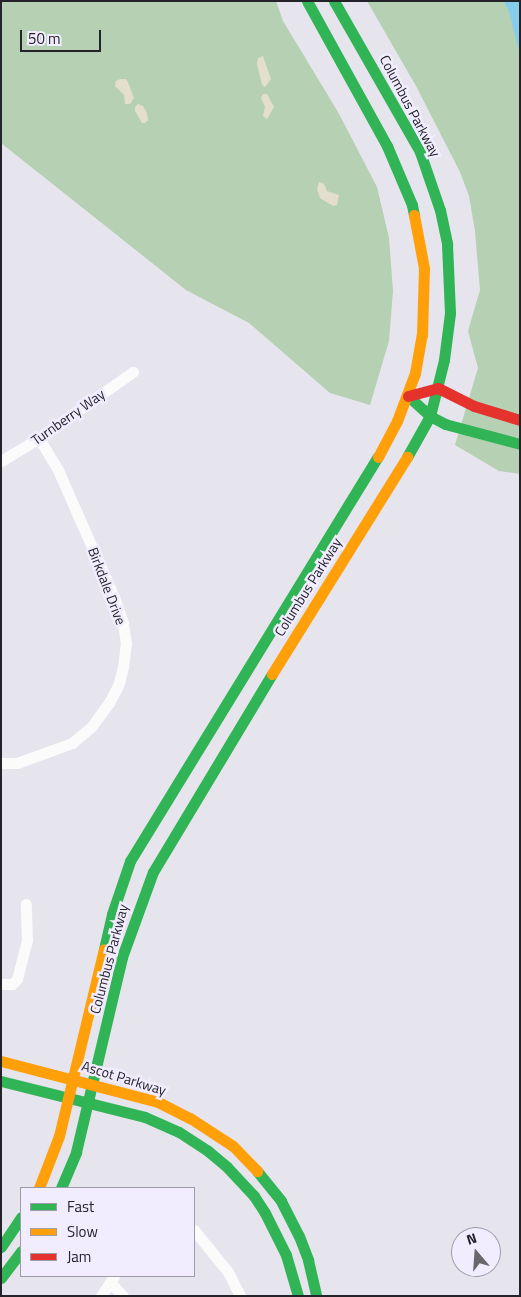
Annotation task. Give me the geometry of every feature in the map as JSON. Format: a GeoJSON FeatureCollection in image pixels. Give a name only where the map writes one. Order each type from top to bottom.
{"type":"FeatureCollection","features":[{"type":"Feature","properties":{"kind":"main road","name":"Columbus Parkway"},"geometry":{"type":"LineString","coordinates":[[39,1187],[60,1136],[112,914],[130,861],[382,450],[408,396],[415,373],[425,305],[424,268],[412,205],[387,146],[307,1]]}},
{"type":"Feature","properties":{"kind":"main road","name":"Columbus Parkway"},"geometry":{"type":"LineString","coordinates":[[61,1187],[76,1152],[122,957],[152,872],[308,614],[392,484],[430,416],[438,388],[444,360],[450,313],[447,244],[440,210],[420,152],[334,1]]}},
{"type":"Feature","properties":{"kind":"main road"},"geometry":{"type":"LineString","coordinates":[[408,396],[438,388],[474,406],[520,420]]}},
{"type":"Feature","properties":{"kind":"main road"},"geometry":{"type":"LineString","coordinates":[[408,396],[430,416],[445,424],[520,444]]}},
{"type":"Feature","properties":{"kind":"main road","name":"Ascot Parkway"},"geometry":{"type":"LineString","coordinates":[[1,1061],[92,1083],[158,1102],[190,1118],[234,1146],[268,1182],[281,1201],[305,1252],[316,1296]]}},
{"type":"Feature","properties":{"kind":"main road"},"geometry":{"type":"LineString","coordinates":[[1,1081],[145,1116],[179,1132],[227,1167],[254,1196],[277,1234],[286,1255],[298,1296]]}},
{"type":"Feature","properties":{"kind":"main road"},"geometry":{"type":"LineString","coordinates":[[1,1247],[20,1218]]}},
{"type":"Feature","properties":{"kind":"main road"},"geometry":{"type":"LineString","coordinates":[[1,1278],[20,1252]]}},
{"type":"Feature","properties":{"kind":"street","name":"Turnberry Way"},"geometry":{"type":"LineString","coordinates":[[1,461],[38,438],[133,372]]}},
{"type":"Feature","properties":{"kind":"street","name":"Birkdale Drive"},"geometry":{"type":"LineString","coordinates":[[1,763],[17,763],[55,751],[72,743],[92,726],[119,684],[126,643],[124,624],[114,597],[58,470],[38,438]]}},
{"type":"Feature","properties":{"kind":"street"},"geometry":{"type":"LineString","coordinates":[[1,984],[12,984],[18,979],[27,940],[26,904]]}},
{"type":"Feature","properties":{"kind":"street"},"geometry":{"type":"LineString","coordinates":[[195,1231],[228,1272],[240,1296]]}},
{"type":"Feature","properties":{"kind":"street"},"geometry":{"type":"LineString","coordinates":[[101,1296],[112,1279],[124,1296]]}},
{"type":"Feature","properties":{"kind":"green space"},"geometry":{"type":"Polygon","coordinates":[[[1,1],[276,1],[283,21],[338,112],[377,187],[389,238],[393,291],[389,341],[370,405],[330,393],[249,323],[186,290],[1,143],[1,1]]]}},
{"type":"Feature","properties":{"kind":"green space"},"geometry":{"type":"Polygon","coordinates":[[[367,1],[520,1],[520,474],[499,471],[455,445],[478,368],[468,331],[480,290],[475,231],[469,196],[460,172],[416,86],[367,1]]]}},
{"type":"Feature","properties":{"kind":"sand"},"geometry":{"type":"Polygon","coordinates":[[[263,56],[271,79],[265,87],[262,85],[257,64],[258,58],[263,56]]]}},
{"type":"Feature","properties":{"kind":"sand"},"geometry":{"type":"Polygon","coordinates":[[[126,79],[128,82],[134,98],[130,104],[125,104],[124,95],[115,86],[116,81],[126,79]]]}},
{"type":"Feature","properties":{"kind":"sand"},"geometry":{"type":"Polygon","coordinates":[[[263,94],[267,94],[274,107],[267,119],[263,116],[265,107],[261,98],[263,94]]]}},
{"type":"Feature","properties":{"kind":"sand"},"geometry":{"type":"Polygon","coordinates":[[[138,104],[143,106],[147,113],[148,120],[145,123],[142,123],[135,111],[135,107],[138,104]]]}},
{"type":"Feature","properties":{"kind":"sand"},"geometry":{"type":"Polygon","coordinates":[[[319,182],[324,184],[327,191],[339,195],[337,205],[333,206],[320,198],[317,189],[319,182]]]}},
{"type":"Feature","properties":{"kind":"water"},"geometry":{"type":"Polygon","coordinates":[[[504,1],[520,1],[520,54],[509,12],[504,1]]]}},
{"type":"Feature","properties":{"kind":"traffic: fast"},"geometry":{"type":"LineString","coordinates":[[307,1],[387,146],[412,205],[414,215]]}},
{"type":"Feature","properties":{"kind":"traffic: fast"},"geometry":{"type":"LineString","coordinates":[[334,1],[420,152],[440,210],[447,244],[450,313],[444,360],[430,416],[407,457]]}},
{"type":"Feature","properties":{"kind":"traffic: fast"},"geometry":{"type":"LineString","coordinates":[[408,396],[430,416],[445,424],[520,444]]}},
{"type":"Feature","properties":{"kind":"traffic: fast"},"geometry":{"type":"LineString","coordinates":[[104,949],[112,914],[130,861],[378,457]]}},
{"type":"Feature","properties":{"kind":"traffic: fast"},"geometry":{"type":"LineString","coordinates":[[61,1187],[76,1152],[122,957],[153,872],[272,674]]}},
{"type":"Feature","properties":{"kind":"traffic: fast"},"geometry":{"type":"LineString","coordinates":[[1,1081],[145,1117],[179,1132],[208,1151],[227,1167],[254,1196],[265,1213],[286,1255],[298,1296]]}},
{"type":"Feature","properties":{"kind":"traffic: fast"},"geometry":{"type":"LineString","coordinates":[[257,1171],[281,1201],[299,1236],[308,1260],[316,1296]]}},
{"type":"Feature","properties":{"kind":"traffic: fast"},"geometry":{"type":"LineString","coordinates":[[1,1247],[20,1218]]}},
{"type":"Feature","properties":{"kind":"traffic: fast"},"geometry":{"type":"LineString","coordinates":[[1,1278],[20,1252]]}},
{"type":"Feature","properties":{"kind":"traffic: slow"},"geometry":{"type":"LineString","coordinates":[[378,457],[397,421],[415,373],[422,335],[424,268],[414,215]]}},
{"type":"Feature","properties":{"kind":"traffic: slow"},"geometry":{"type":"LineString","coordinates":[[272,674],[407,457]]}},
{"type":"Feature","properties":{"kind":"traffic: slow"},"geometry":{"type":"LineString","coordinates":[[39,1187],[59,1136],[104,949]]}},
{"type":"Feature","properties":{"kind":"traffic: slow"},"geometry":{"type":"LineString","coordinates":[[1,1061],[158,1102],[190,1118],[233,1146],[257,1171]]}},
{"type":"Feature","properties":{"kind":"traffic: jam"},"geometry":{"type":"LineString","coordinates":[[408,396],[438,388],[474,406],[520,420]]}}]}
